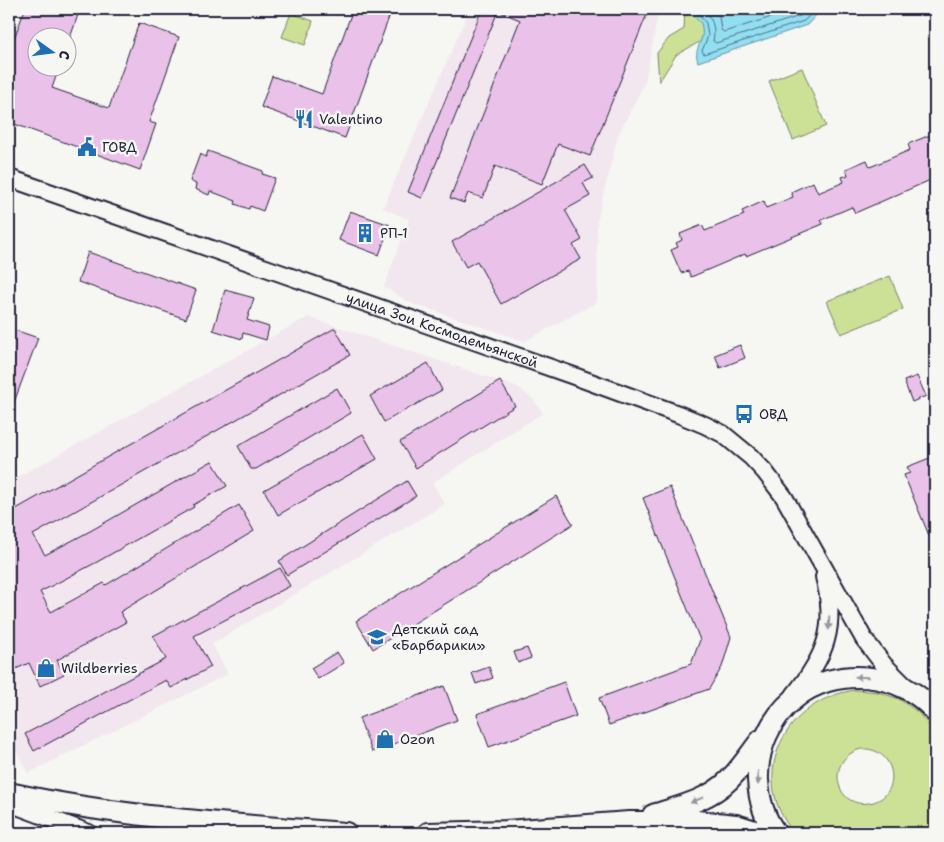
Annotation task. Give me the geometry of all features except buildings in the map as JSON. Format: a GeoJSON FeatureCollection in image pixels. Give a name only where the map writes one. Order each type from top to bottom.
{"type":"FeatureCollection","features":[{"type":"Feature","properties":{"kind":"main road"},"geometry":{"type":"LineString","coordinates":[[629,822],[680,807],[716,791],[742,766],[780,713],[795,698],[815,687],[833,680],[867,677],[885,680],[935,698]]}},
{"type":"Feature","properties":{"kind":"main road"},"geometry":{"type":"LineString","coordinates":[[912,691],[935,712]]}},
{"type":"Feature","properties":{"kind":"main road"},"geometry":{"type":"LineString","coordinates":[[768,731],[761,750],[759,763],[759,790],[764,810],[776,833]]}},
{"type":"Feature","properties":{"kind":"main road"},"geometry":{"type":"LineString","coordinates":[[9,793],[155,816],[346,833]]}},
{"type":"Feature","properties":{"kind":"main road"},"geometry":{"type":"LineString","coordinates":[[428,833],[506,831],[629,822],[717,822],[736,824],[761,833]]}},
{"type":"Feature","properties":{"kind":"street","name":"улица Зои Космодемьянской"},"geometry":{"type":"LineString","coordinates":[[9,178],[574,376],[705,424],[738,445],[765,472],[797,518],[818,558]]}},
{"type":"Feature","properties":{"kind":"street"},"geometry":{"type":"LineString","coordinates":[[818,558],[873,652],[884,666],[912,691]]}},
{"type":"Feature","properties":{"kind":"street"},"geometry":{"type":"LineString","coordinates":[[780,713],[811,674],[823,652],[828,633],[829,610],[826,587],[818,558]]}},
{"type":"Feature","properties":{"kind":"street"},"geometry":{"type":"LineString","coordinates":[[9,802],[89,833]]}},
{"type":"Feature","properties":{"kind":"shaded area"},"geometry":{"type":"Polygon","coordinates":[[[470,9],[659,9],[645,82],[618,135],[597,221],[597,302],[525,341],[411,303],[384,287],[409,219],[383,208],[470,9]]]}},
{"type":"Feature","properties":{"kind":"shaded area"},"geometry":{"type":"Polygon","coordinates":[[[308,317],[517,387],[533,399],[543,413],[432,483],[445,504],[212,644],[228,674],[28,773],[9,737],[9,482],[308,317]]]}},
{"type":"Feature","properties":{"kind":"green space"},"geometry":{"type":"Polygon","coordinates":[[[685,9],[713,9],[701,41],[676,55],[659,82],[657,53],[669,38],[684,29],[685,9]]]}},
{"type":"Feature","properties":{"kind":"green space"},"geometry":{"type":"Polygon","coordinates":[[[291,13],[313,21],[305,45],[282,37],[291,13]]]}},
{"type":"Feature","properties":{"kind":"green space"},"geometry":{"type":"Polygon","coordinates":[[[802,68],[826,126],[793,140],[769,81],[802,68]]]}},
{"type":"Feature","properties":{"kind":"green space"},"geometry":{"type":"Polygon","coordinates":[[[890,276],[903,309],[841,334],[827,301],[890,276]]]}},
{"type":"Feature","properties":{"kind":"green space"},"geometry":{"type":"Polygon","coordinates":[[[856,690],[878,692],[899,699],[918,712],[935,733],[935,822],[927,833],[794,833],[780,811],[773,788],[774,765],[780,744],[793,724],[810,708],[831,696],[856,690]],[[861,749],[850,754],[842,762],[838,772],[838,782],[842,791],[848,798],[857,803],[869,803],[880,799],[888,792],[891,783],[892,773],[889,763],[882,755],[873,750],[861,749]]]}},
{"type":"Feature","properties":{"kind":"water"},"geometry":{"type":"Polygon","coordinates":[[[689,9],[822,9],[807,25],[698,62],[697,52],[702,35],[702,26],[689,12],[689,9]]]}},
{"type":"Feature","properties":{"kind":"place","name":"Valentino"},"geometry":{"type":"Point","coordinates":[304,119]}},
{"type":"Feature","properties":{"kind":"place","name":"ГОВД"},"geometry":{"type":"Point","coordinates":[87,147]}},
{"type":"Feature","properties":{"kind":"place","name":"РП-1"},"geometry":{"type":"Point","coordinates":[365,233]}},
{"type":"Feature","properties":{"kind":"place","name":"ОВД"},"geometry":{"type":"Point","coordinates":[744,414]}},
{"type":"Feature","properties":{"kind":"place","name":"Детский сад «Барбарики»"},"geometry":{"type":"Point","coordinates":[377,637]}},
{"type":"Feature","properties":{"kind":"place","name":"Wildberries"},"geometry":{"type":"Point","coordinates":[46,668]}},
{"type":"Feature","properties":{"kind":"place","name":"Ozon"},"geometry":{"type":"Point","coordinates":[385,739]}}]}
